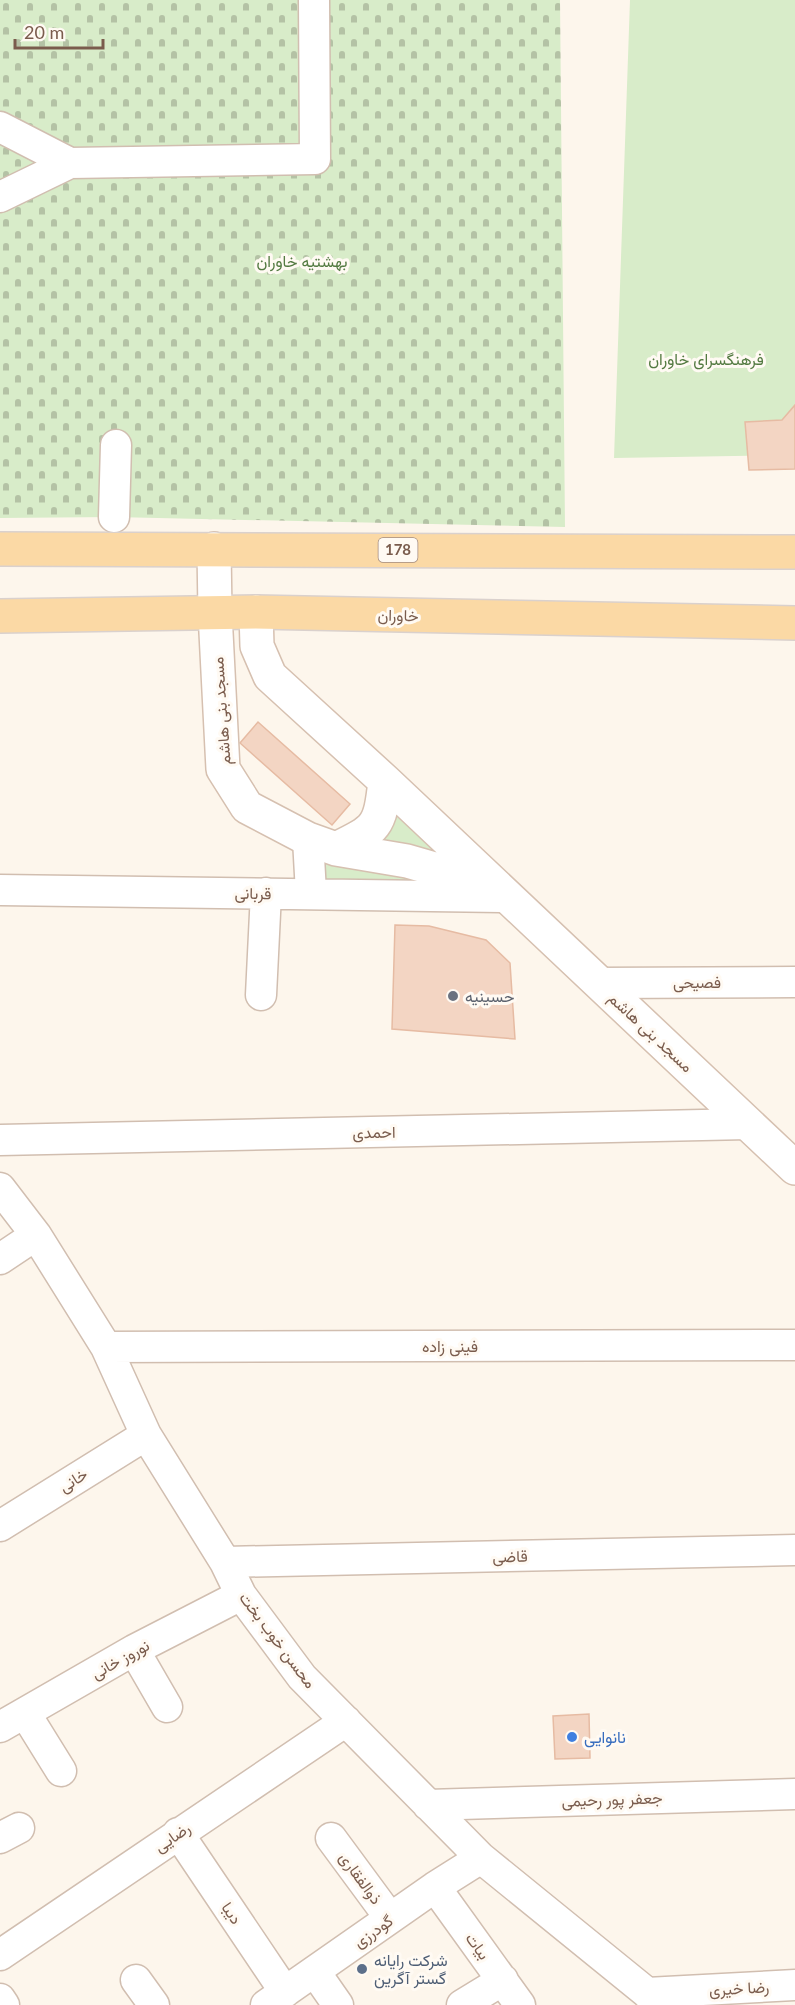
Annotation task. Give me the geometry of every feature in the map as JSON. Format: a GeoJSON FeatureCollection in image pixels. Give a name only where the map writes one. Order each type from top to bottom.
{"type":"FeatureCollection","features":[{"type":"Feature","properties":{"kind":"main road","name":"178"},"geometry":{"type":"LineString","coordinates":[[0,549],[795,552]]}},
{"type":"Feature","properties":{"kind":"main road","name":"مسجد بنی هاشم"},"geometry":{"type":"LineString","coordinates":[[214,549],[223,769],[247,807],[322,844],[406,861],[452,874],[506,897]]}},
{"type":"Feature","properties":{"kind":"main road","name":"مسجد بنی هاشم"},"geometry":{"type":"LineString","coordinates":[[256,612],[257,645],[270,676],[794,1166]]}},
{"type":"Feature","properties":{"kind":"main road","name":"خاوران"},"geometry":{"type":"LineString","coordinates":[[0,616],[256,612],[795,623]]}},
{"type":"Feature","properties":{"kind":"main road"},"geometry":{"type":"LineString","coordinates":[[322,844],[369,833],[382,811],[385,782]]}},
{"type":"Feature","properties":{"kind":"street"},"geometry":{"type":"LineString","coordinates":[[0,197],[70,163],[315,159],[314,0]]}},
{"type":"Feature","properties":{"kind":"street"},"geometry":{"type":"LineString","coordinates":[[0,127],[70,163]]}},
{"type":"Feature","properties":{"kind":"street"},"geometry":{"type":"LineString","coordinates":[[114,517],[116,445]]}},
{"type":"Feature","properties":{"kind":"street"},"geometry":{"type":"LineString","coordinates":[[311,893],[322,844]]}},
{"type":"Feature","properties":{"kind":"street","name":"قربانی"},"geometry":{"type":"LineString","coordinates":[[0,890],[506,897]]}},
{"type":"Feature","properties":{"kind":"street"},"geometry":{"type":"LineString","coordinates":[[261,995],[266,893]]}},
{"type":"Feature","properties":{"kind":"street","name":"فصیحی"},"geometry":{"type":"LineString","coordinates":[[598,983],[795,982]]}},
{"type":"Feature","properties":{"kind":"street","name":"احمدی"},"geometry":{"type":"LineString","coordinates":[[0,1140],[748,1124]]}},
{"type":"Feature","properties":{"kind":"street","name":"محسن خوب بخت"},"geometry":{"type":"LineString","coordinates":[[0,1188],[36,1235],[106,1347],[146,1434],[225,1562],[241,1595],[302,1677],[481,1858],[655,1999]]}},
{"type":"Feature","properties":{"kind":"street"},"geometry":{"type":"LineString","coordinates":[[0,1259],[36,1235]]}},
{"type":"Feature","properties":{"kind":"street","name":"فینی زاده"},"geometry":{"type":"LineString","coordinates":[[106,1347],[795,1345]]}},
{"type":"Feature","properties":{"kind":"street","name":"خانی"},"geometry":{"type":"LineString","coordinates":[[0,1526],[146,1434]]}},
{"type":"Feature","properties":{"kind":"street","name":"قاضی"},"geometry":{"type":"LineString","coordinates":[[225,1562],[795,1550]]}},
{"type":"Feature","properties":{"kind":"street","name":"نوروز خانی"},"geometry":{"type":"LineString","coordinates":[[12,1720],[134,1650],[241,1595]]}},
{"type":"Feature","properties":{"kind":"street"},"geometry":{"type":"LineString","coordinates":[[134,1650],[167,1707]]}},
{"type":"Feature","properties":{"kind":"street"},"geometry":{"type":"LineString","coordinates":[[12,1720],[61,1771]]}},
{"type":"Feature","properties":{"kind":"street","name":"رضایی"},"geometry":{"type":"LineString","coordinates":[[0,1955],[346,1721]]}},
{"type":"Feature","properties":{"kind":"street","name":"جعفر پور رحیمی"},"geometry":{"type":"LineString","coordinates":[[428,1805],[795,1794]]}},
{"type":"Feature","properties":{"kind":"street","name":"دیبا"},"geometry":{"type":"LineString","coordinates":[[178,1833],[276,1998]]}},
{"type":"Feature","properties":{"kind":"street","name":"ذوالفقاری"},"geometry":{"type":"LineString","coordinates":[[331,1838],[390,1918]]}},
{"type":"Feature","properties":{"kind":"street","name":"گودرزی"},"geometry":{"type":"LineString","coordinates":[[276,1998],[435,1887],[481,1858]]}},
{"type":"Feature","properties":{"kind":"street","name":"بیات"},"geometry":{"type":"LineString","coordinates":[[435,1887],[520,2005]]}},
{"type":"Feature","properties":{"kind":"street"},"geometry":{"type":"LineString","coordinates":[[315,1972],[338,2005]]}},
{"type":"Feature","properties":{"kind":"street"},"geometry":{"type":"LineString","coordinates":[[136,1980],[154,2005]]}},
{"type":"Feature","properties":{"kind":"street"},"geometry":{"type":"LineString","coordinates":[[462,2005],[502,1980]]}},
{"type":"Feature","properties":{"kind":"street","name":"رضا خیری"},"geometry":{"type":"LineString","coordinates":[[655,1999],[795,1985]]}},
{"type":"Feature","properties":{"kind":"street"},"geometry":{"type":"LineString","coordinates":[[0,1999],[4,2005]]}},
{"type":"Feature","properties":{"kind":"green space","name":"بهشتیه خاوران"},"geometry":{"type":"Polygon","coordinates":[[[0,0],[560,0],[565,527],[114,517],[0,518],[0,0]]]}},
{"type":"Feature","properties":{"kind":"green space","name":"فرهنگسرای خاوران"},"geometry":{"type":"Polygon","coordinates":[[[630,0],[795,0],[795,455],[614,458],[630,0]]]}},
{"type":"Feature","properties":{"kind":"green space"},"geometry":{"type":"Polygon","coordinates":[[[397,801],[458,862],[369,846],[397,801]]]}},
{"type":"Feature","properties":{"kind":"green space"},"geometry":{"type":"Polygon","coordinates":[[[323,859],[445,885],[326,883],[323,859]]]}},
{"type":"Feature","properties":{"kind":"building"},"geometry":{"type":"Polygon","coordinates":[[[795,405],[795,469],[749,470],[745,422],[782,420],[795,405]]]}},
{"type":"Feature","properties":{"kind":"building"},"geometry":{"type":"Polygon","coordinates":[[[258,722],[350,804],[332,825],[240,743],[258,722]]]}},
{"type":"Feature","properties":{"kind":"building","name":"حسینیه"},"geometry":{"type":"Polygon","coordinates":[[[395,925],[429,926],[486,940],[510,963],[515,1039],[392,1029],[395,925]]]}},
{"type":"Feature","properties":{"kind":"building","name":"نانوایی"},"geometry":{"type":"Polygon","coordinates":[[[589,1714],[590,1758],[555,1759],[553,1716],[589,1714]]]}},
{"type":"Feature","properties":{"kind":"place","name":"حسینیه"},"geometry":{"type":"Point","coordinates":[453,996]}},
{"type":"Feature","properties":{"kind":"place","name":"نانوایی"},"geometry":{"type":"Point","coordinates":[572,1737]}},
{"type":"Feature","properties":{"kind":"place","name":"شرکت رایانه گستر آگرین"},"geometry":{"type":"Point","coordinates":[362,1969]}}]}
